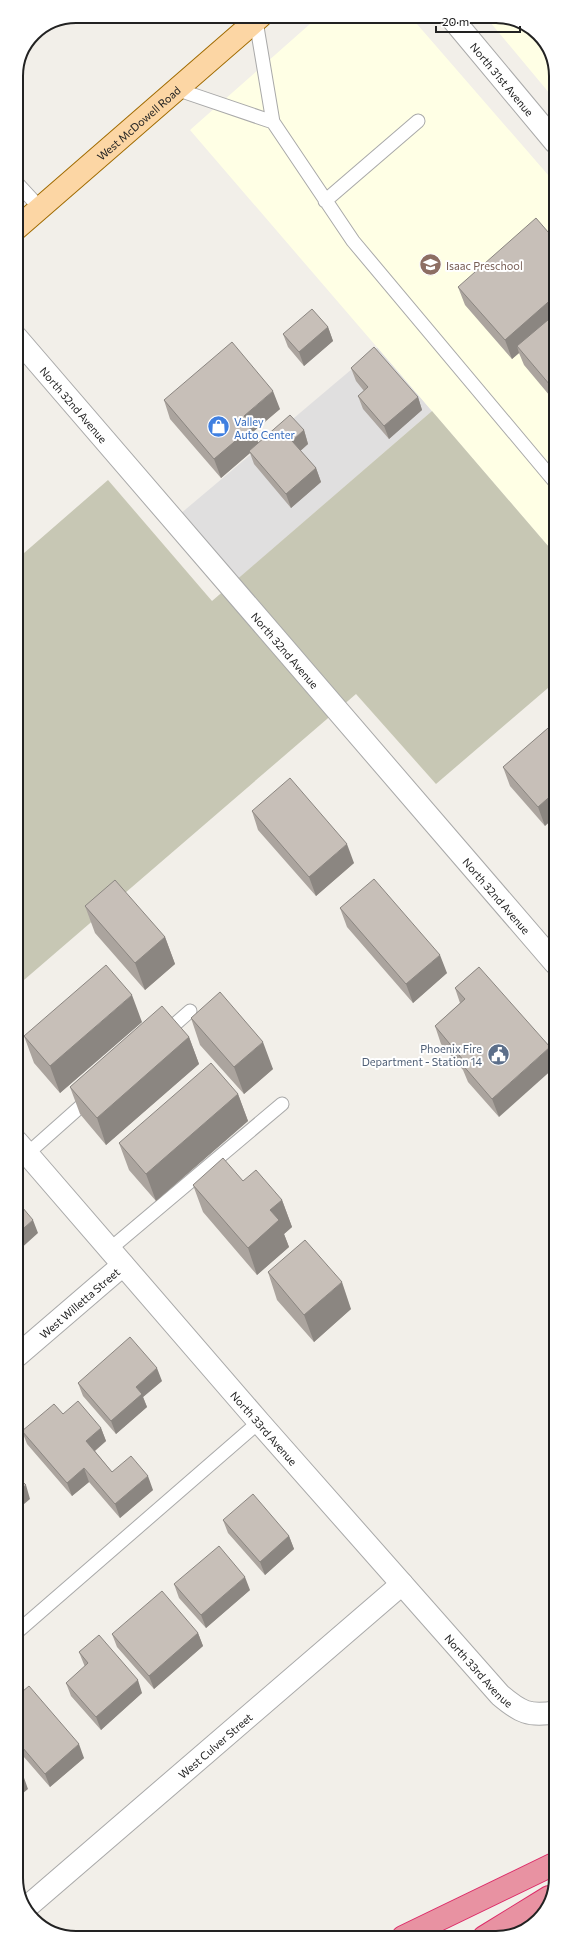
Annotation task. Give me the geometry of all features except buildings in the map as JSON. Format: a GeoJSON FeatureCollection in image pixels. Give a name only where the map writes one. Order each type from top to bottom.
{"type":"FeatureCollection","features":[{"type":"Feature","properties":{"kind":"highway"},"geometry":{"type":"LineString","coordinates":[[415,1931],[549,1866]]}},
{"type":"Feature","properties":{"kind":"highway"},"geometry":{"type":"LineString","coordinates":[[494,1931],[545,1900]]}},
{"type":"Feature","properties":{"kind":"main road","name":"West McDowell Road"},"geometry":{"type":"LineString","coordinates":[[23,223],[253,23]]}},
{"type":"Feature","properties":{"kind":"street","name":"North 31st Avenue"},"geometry":{"type":"LineString","coordinates":[[456,23],[549,135]]}},
{"type":"Feature","properties":{"kind":"street","name":"North 32nd Avenue"},"geometry":{"type":"LineString","coordinates":[[23,345],[549,956]]}},
{"type":"Feature","properties":{"kind":"street","name":"North 33rd Avenue"},"geometry":{"type":"LineString","coordinates":[[23,1149],[500,1696],[517,1710],[534,1714],[549,1713]]}},
{"type":"Feature","properties":{"kind":"street","name":"West Willetta Street"},"geometry":{"type":"LineString","coordinates":[[23,1350],[116,1257]]}},
{"type":"Feature","properties":{"kind":"street","name":"West Culver Street"},"geometry":{"type":"LineString","coordinates":[[30,1905],[402,1584]]}},
{"type":"Feature","properties":{"kind":"lane"},"geometry":{"type":"LineString","coordinates":[[259,23],[273,122],[352,241],[549,475]]}},
{"type":"Feature","properties":{"kind":"lane"},"geometry":{"type":"LineString","coordinates":[[176,89],[273,122]]}},
{"type":"Feature","properties":{"kind":"lane"},"geometry":{"type":"LineString","coordinates":[[325,201],[418,121]]}},
{"type":"Feature","properties":{"kind":"lane"},"geometry":{"type":"LineString","coordinates":[[23,190],[40,208]]}},
{"type":"Feature","properties":{"kind":"lane"},"geometry":{"type":"LineString","coordinates":[[155,1041],[190,1011]]}},
{"type":"Feature","properties":{"kind":"lane"},"geometry":{"type":"LineString","coordinates":[[23,1147],[97,1092]]}},
{"type":"Feature","properties":{"kind":"lane"},"geometry":{"type":"LineString","coordinates":[[116,1257],[282,1104]]}},
{"type":"Feature","properties":{"kind":"lane"},"geometry":{"type":"LineString","coordinates":[[23,1627],[260,1422]]}},
{"type":"Feature","properties":{"kind":"shaded area","name":"Isaac Preschool"},"geometry":{"type":"Polygon","coordinates":[[[311,23],[416,23],[549,176],[549,547],[190,130],[311,23]]]}},
{"type":"Feature","properties":{"kind":"shaded area"},"geometry":{"type":"Polygon","coordinates":[[[491,23],[507,24],[517,27],[531,36],[538,44],[545,55],[548,65],[549,93],[491,23]]]}},
{"type":"Feature","properties":{"kind":"shaded area"},"geometry":{"type":"Polygon","coordinates":[[[378,347],[432,411],[231,585],[173,520],[378,347]]]}},
{"type":"Feature","properties":{"kind":"shaded area"},"geometry":{"type":"Polygon","coordinates":[[[432,411],[549,547],[549,687],[436,784],[356,694],[23,981],[23,554],[108,480],[212,601],[432,411]]]}},
{"type":"Feature","properties":{"kind":"place","name":"Isaac Preschool"},"geometry":{"type":"Point","coordinates":[431,265]}},
{"type":"Feature","properties":{"kind":"place","name":"Valley Auto Center"},"geometry":{"type":"Point","coordinates":[218,427]}},
{"type":"Feature","properties":{"kind":"place","name":"Phoenix Fire Department - Station 14"},"geometry":{"type":"Point","coordinates":[498,1054]}}]}
